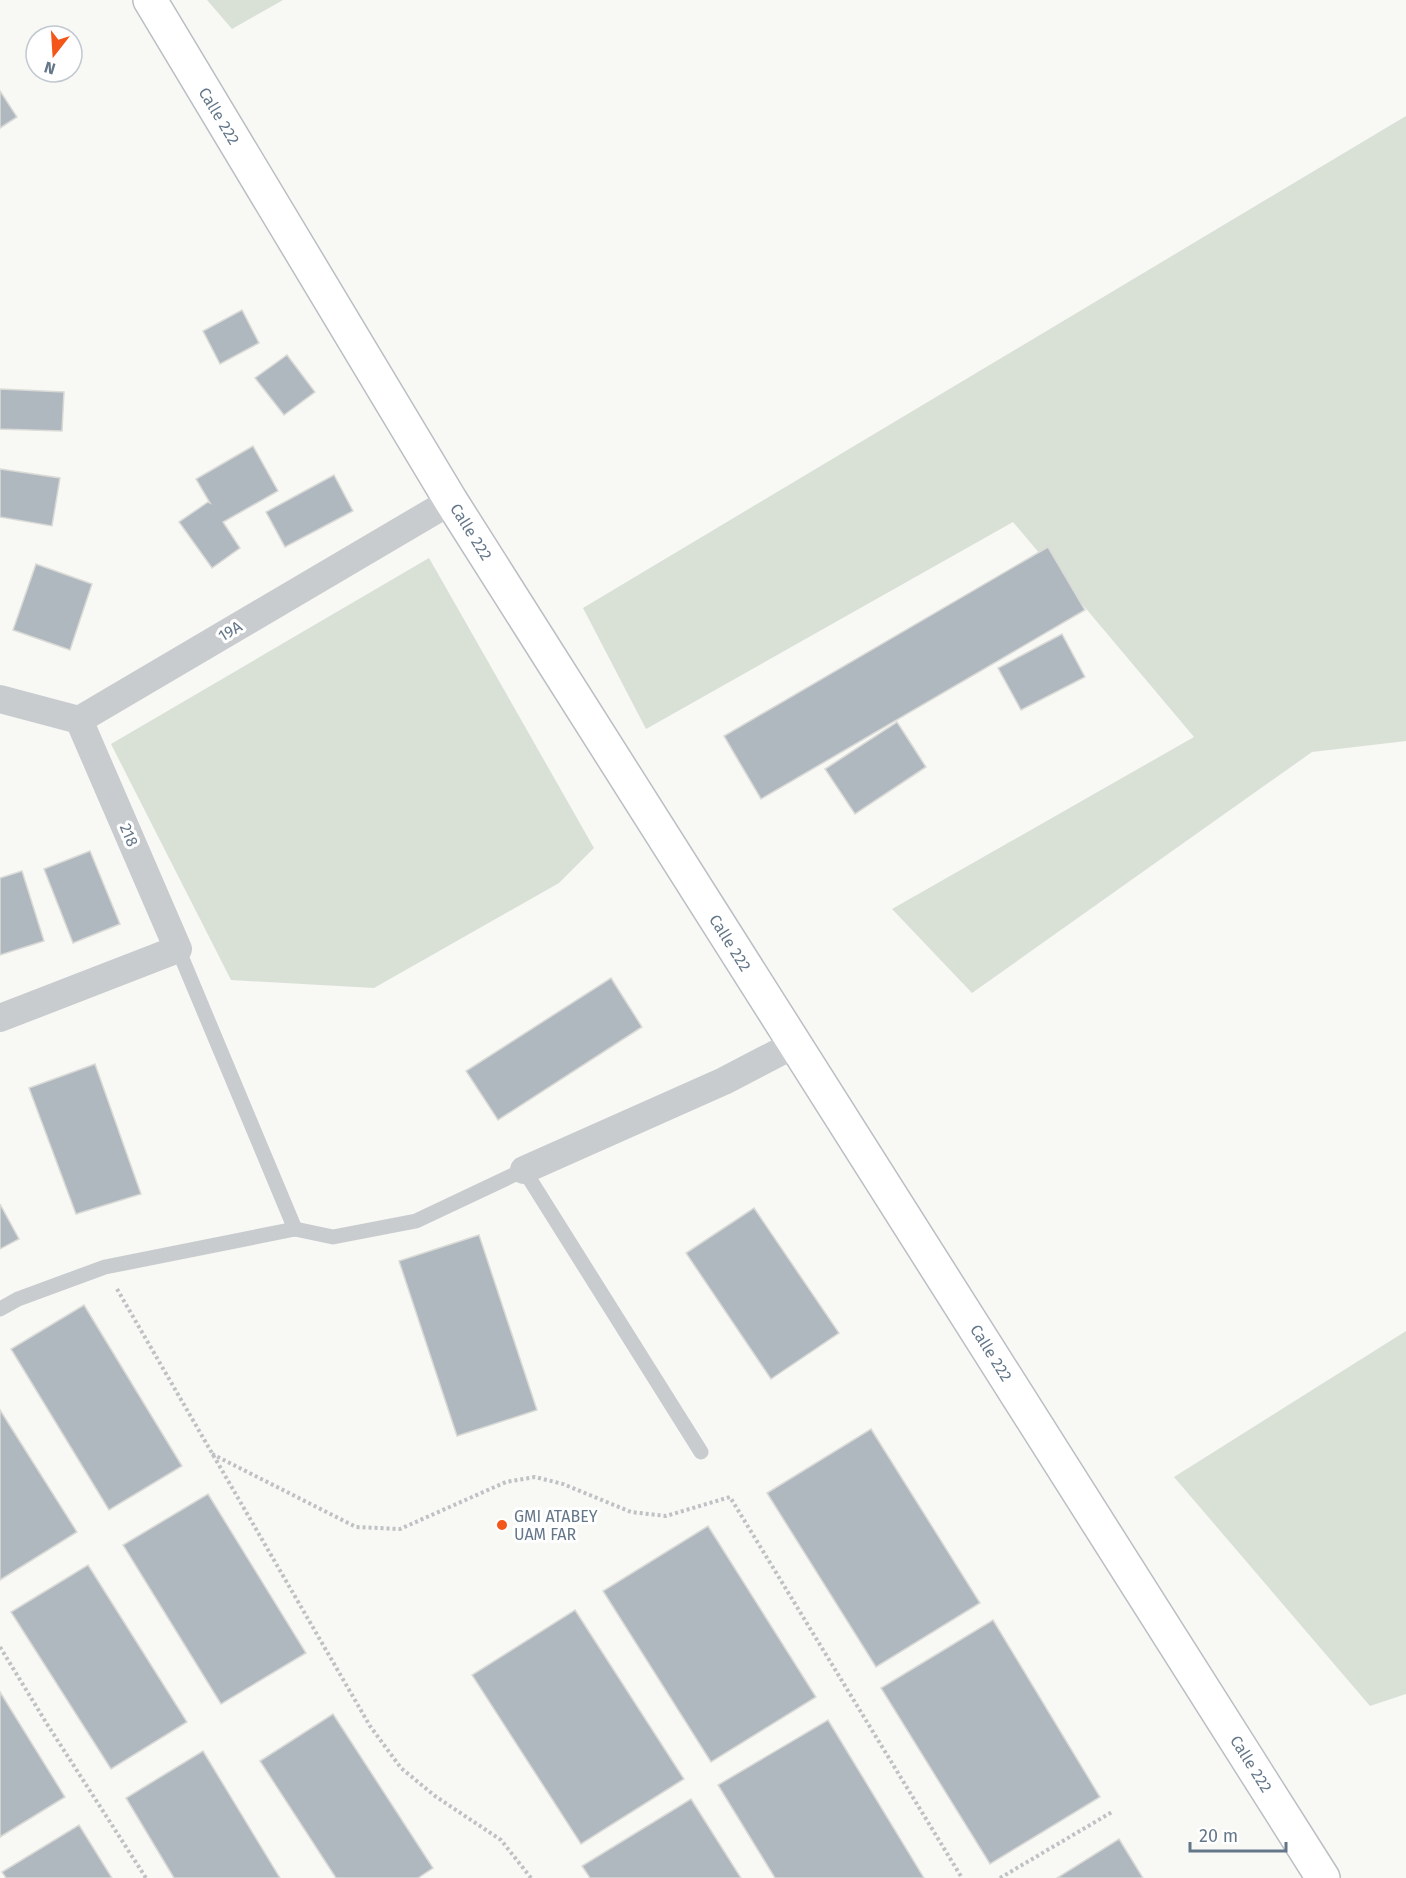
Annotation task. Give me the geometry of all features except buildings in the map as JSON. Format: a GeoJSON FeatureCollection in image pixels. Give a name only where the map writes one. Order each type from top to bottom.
{"type":"FeatureCollection","features":[{"type":"Feature","properties":{"kind":"main road","name":"Calle 222"},"geometry":{"type":"LineString","coordinates":[[150,0],[451,501],[1323,1878]]}},
{"type":"Feature","properties":{"kind":"street","name":"19A"},"geometry":{"type":"LineString","coordinates":[[80,720],[451,501]]}},
{"type":"Feature","properties":{"kind":"street"},"geometry":{"type":"LineString","coordinates":[[0,699],[80,720]]}},
{"type":"Feature","properties":{"kind":"street","name":"218"},"geometry":{"type":"LineString","coordinates":[[80,720],[178,950]]}},
{"type":"Feature","properties":{"kind":"street"},"geometry":{"type":"LineString","coordinates":[[0,1018],[178,950]]}},
{"type":"Feature","properties":{"kind":"street"},"geometry":{"type":"LineString","coordinates":[[524,1170],[724,1081],[795,1044]]}},
{"type":"Feature","properties":{"kind":"lane"},"geometry":{"type":"LineString","coordinates":[[178,950],[295,1229]]}},
{"type":"Feature","properties":{"kind":"lane"},"geometry":{"type":"LineString","coordinates":[[0,1310],[18,1299],[105,1267],[295,1229],[333,1237],[416,1221],[524,1170],[701,1452]]}},
{"type":"Feature","properties":{"kind":"path"},"geometry":{"type":"LineString","coordinates":[[105,1267],[370,1726],[401,1768],[435,1796],[501,1840],[531,1878]]}},
{"type":"Feature","properties":{"kind":"path"},"geometry":{"type":"LineString","coordinates":[[212,1454],[356,1527],[400,1529],[506,1482],[535,1477],[563,1484],[630,1512],[666,1516],[730,1497],[962,1878]]}},
{"type":"Feature","properties":{"kind":"path"},"geometry":{"type":"LineString","coordinates":[[0,1647],[146,1878]]}},
{"type":"Feature","properties":{"kind":"path"},"geometry":{"type":"LineString","coordinates":[[1000,1878],[1112,1812]]}},
{"type":"Feature","properties":{"kind":"shaded area"},"geometry":{"type":"Polygon","coordinates":[[[207,0],[283,0],[232,29],[207,0]]]}},
{"type":"Feature","properties":{"kind":"shaded area"},"geometry":{"type":"Polygon","coordinates":[[[1406,116],[1406,741],[1312,752],[972,993],[892,909],[1194,737],[1013,522],[646,729],[583,608],[1406,116]]]}},
{"type":"Feature","properties":{"kind":"shaded area"},"geometry":{"type":"Polygon","coordinates":[[[429,558],[594,848],[559,883],[374,988],[231,980],[111,744],[429,558]]]}},
{"type":"Feature","properties":{"kind":"shaded area"},"geometry":{"type":"Polygon","coordinates":[[[1406,1331],[1406,1694],[1370,1706],[1174,1477],[1406,1331]]]}},
{"type":"Feature","properties":{"kind":"place","name":"GMI ATABEY UAM FAR"},"geometry":{"type":"Point","coordinates":[502,1525]}}]}
